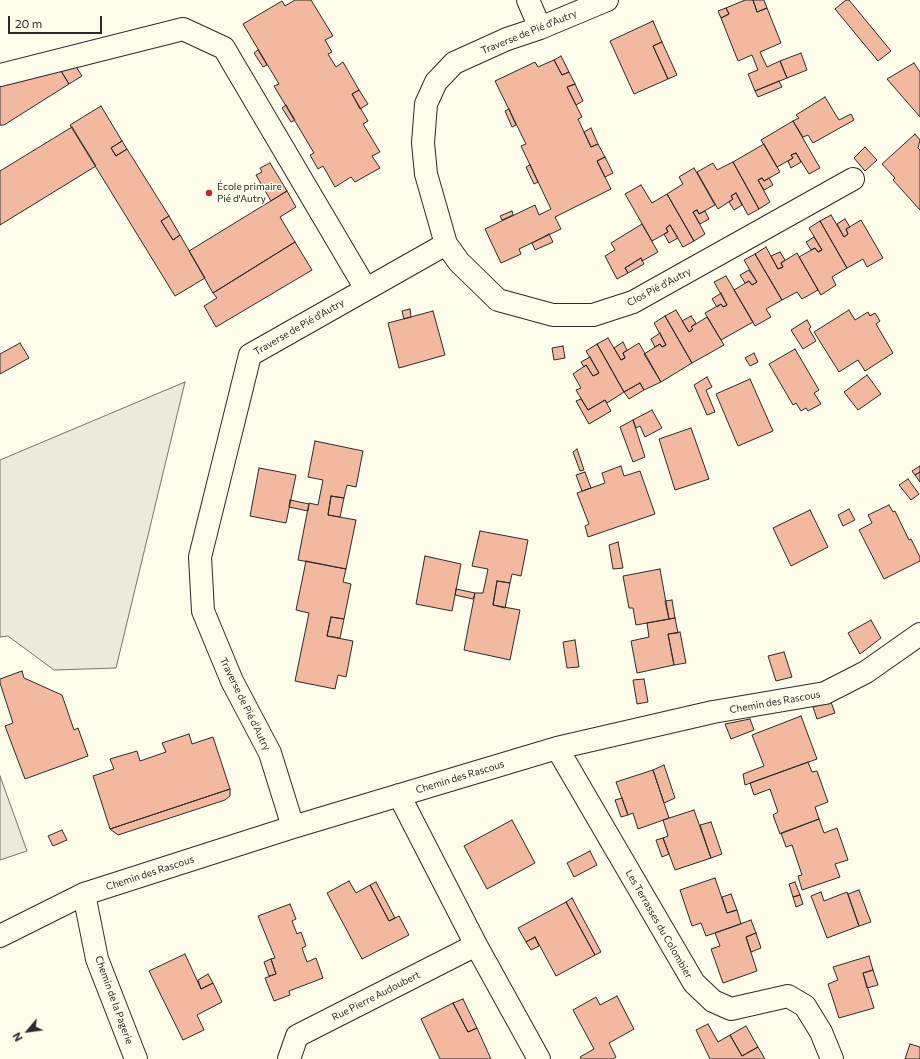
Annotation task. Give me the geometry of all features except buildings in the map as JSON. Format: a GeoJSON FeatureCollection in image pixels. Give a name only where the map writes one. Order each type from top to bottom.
{"type":"FeatureCollection","features":[{"type":"Feature","properties":{"kind":"street"},"geometry":{"type":"LineString","coordinates":[[528,0],[540,28]]}},
{"type":"Feature","properties":{"kind":"street","name":"Traverse de Pié d'Autry"},"geometry":{"type":"LineString","coordinates":[[292,827],[270,753],[232,681],[203,611],[200,556],[250,355],[446,244],[426,174],[423,143],[426,104],[436,82],[454,63],[507,38],[540,28],[607,0]]}},
{"type":"Feature","properties":{"kind":"street"},"geometry":{"type":"LineString","coordinates":[[0,75],[183,30],[224,48],[366,289]]}},
{"type":"Feature","properties":{"kind":"street","name":"Clos Pié d'Autry"},"geometry":{"type":"LineString","coordinates":[[446,244],[459,262],[498,300],[553,316],[593,315],[633,302],[852,179]]}},
{"type":"Feature","properties":{"kind":"street","name":"Chemin des Rascous"},"geometry":{"type":"LineString","coordinates":[[0,936],[84,894],[292,827],[557,748],[713,712],[825,693],[866,672],[920,634]]}},
{"type":"Feature","properties":{"kind":"street","name":"Les Terrasses du Colombier"},"geometry":{"type":"LineString","coordinates":[[557,748],[694,983],[713,1001],[731,1009],[788,996],[805,1006],[821,1032],[832,1059]]}},
{"type":"Feature","properties":{"kind":"street"},"geometry":{"type":"LineString","coordinates":[[399,795],[476,945],[539,1059]]}},
{"type":"Feature","properties":{"kind":"street","name":"Chemin de la Pagerie"},"geometry":{"type":"LineString","coordinates":[[84,894],[97,959],[136,1059]]}},
{"type":"Feature","properties":{"kind":"street","name":"Rue Pierre Audoubert"},"geometry":{"type":"LineString","coordinates":[[289,1059],[297,1036],[476,945]]}},
{"type":"Feature","properties":{"kind":"shaded area"},"geometry":{"type":"Polygon","coordinates":[[[185,382],[116,668],[54,670],[8,636],[0,637],[0,460],[185,382]]]}},
{"type":"Feature","properties":{"kind":"shaded area"},"geometry":{"type":"Polygon","coordinates":[[[0,776],[27,851],[0,860],[0,776]]]}},
{"type":"Feature","properties":{"kind":"place","name":"École primaire Pié d'Autry"},"geometry":{"type":"Point","coordinates":[209,193]}}]}
